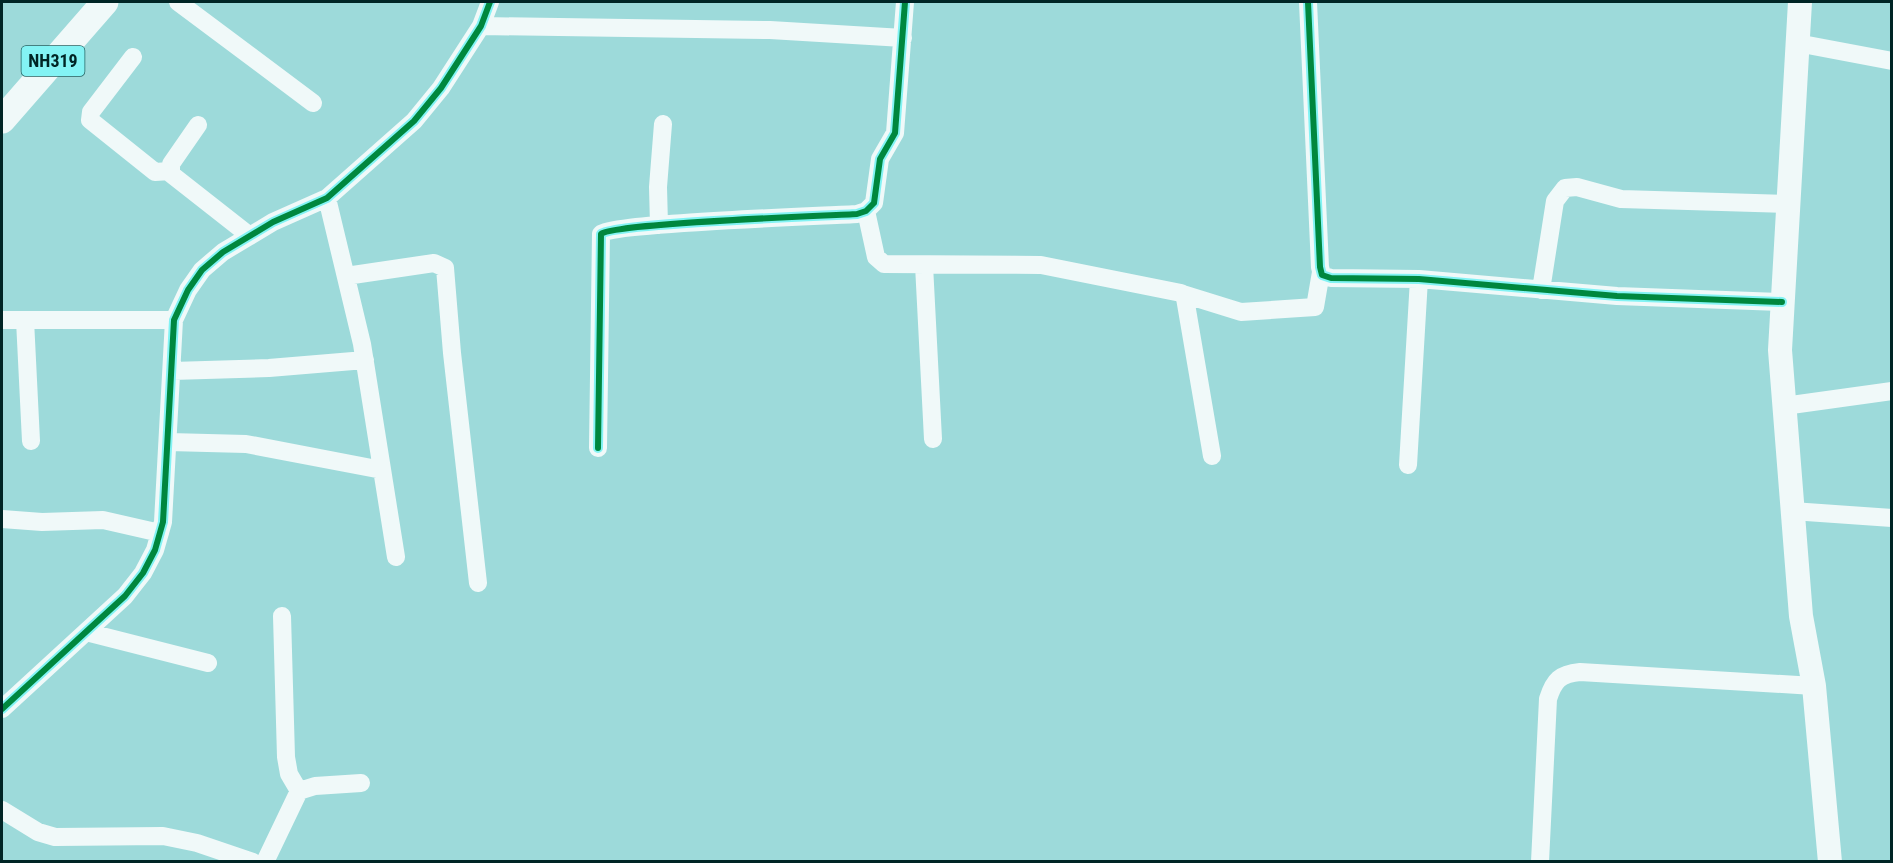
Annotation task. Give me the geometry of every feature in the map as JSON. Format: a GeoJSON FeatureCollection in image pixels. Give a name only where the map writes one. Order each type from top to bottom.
{"type":"FeatureCollection","features":[{"type":"Feature","properties":{"kind":"highway","name":"NH319"},"geometry":{"type":"LineString","coordinates":[[2,120],[105,2]]}},
{"type":"Feature","properties":{"kind":"main road"},"geometry":{"type":"LineString","coordinates":[[1800,2],[1780,350],[1801,616],[1814,686],[1830,861]]}},
{"type":"Feature","properties":{"kind":"street"},"geometry":{"type":"LineString","coordinates":[[178,2],[314,103]]}},
{"type":"Feature","properties":{"kind":"street"},"geometry":{"type":"LineString","coordinates":[[2,709],[125,596],[143,573],[163,522],[174,320],[188,290],[202,270],[223,252],[273,222],[327,198],[414,121],[441,88],[481,26],[490,2]]}},
{"type":"Feature","properties":{"kind":"street"},"geometry":{"type":"LineString","coordinates":[[598,448],[601,234],[611,229],[857,214],[866,211],[876,198],[882,153],[896,133],[905,2]]}},
{"type":"Feature","properties":{"kind":"street"},"geometry":{"type":"LineString","coordinates":[[866,211],[874,250],[880,263],[1041,266],[1183,294],[1241,312],[1315,308],[1321,272],[1308,2]]}},
{"type":"Feature","properties":{"kind":"street"},"geometry":{"type":"LineString","coordinates":[[481,26],[770,30],[903,38]]}},
{"type":"Feature","properties":{"kind":"street"},"geometry":{"type":"LineString","coordinates":[[1797,43],[1892,61]]}},
{"type":"Feature","properties":{"kind":"street"},"geometry":{"type":"LineString","coordinates":[[133,57],[91,112],[90,120],[155,172],[170,171]]}},
{"type":"Feature","properties":{"kind":"street"},"geometry":{"type":"LineString","coordinates":[[659,225],[658,187],[663,124]]}},
{"type":"Feature","properties":{"kind":"street"},"geometry":{"type":"LineString","coordinates":[[198,125],[175,158],[170,171],[173,177],[250,236]]}},
{"type":"Feature","properties":{"kind":"street"},"geometry":{"type":"LineString","coordinates":[[1541,290],[1555,201],[1558,194],[1565,188],[1577,187],[1622,199],[1788,204]]}},
{"type":"Feature","properties":{"kind":"street"},"geometry":{"type":"LineString","coordinates":[[327,198],[365,360],[396,557]]}},
{"type":"Feature","properties":{"kind":"street"},"geometry":{"type":"LineString","coordinates":[[346,276],[434,263],[446,267],[453,363],[478,583]]}},
{"type":"Feature","properties":{"kind":"street"},"geometry":{"type":"LineString","coordinates":[[924,264],[933,439]]}},
{"type":"Feature","properties":{"kind":"street"},"geometry":{"type":"LineString","coordinates":[[1321,272],[1331,278],[1419,279],[1617,296],[1782,302]]}},
{"type":"Feature","properties":{"kind":"street"},"geometry":{"type":"LineString","coordinates":[[1408,465],[1419,279]]}},
{"type":"Feature","properties":{"kind":"street"},"geometry":{"type":"LineString","coordinates":[[1183,294],[1212,456]]}},
{"type":"Feature","properties":{"kind":"street"},"geometry":{"type":"LineString","coordinates":[[2,320],[174,320]]}},
{"type":"Feature","properties":{"kind":"street"},"geometry":{"type":"LineString","coordinates":[[25,320],[31,441]]}},
{"type":"Feature","properties":{"kind":"street"},"geometry":{"type":"LineString","coordinates":[[172,370],[269,368],[365,360]]}},
{"type":"Feature","properties":{"kind":"street"},"geometry":{"type":"LineString","coordinates":[[1784,406],[1892,391]]}},
{"type":"Feature","properties":{"kind":"street"},"geometry":{"type":"LineString","coordinates":[[168,442],[246,444],[382,470]]}},
{"type":"Feature","properties":{"kind":"street"},"geometry":{"type":"LineString","coordinates":[[1792,511],[1892,518]]}},
{"type":"Feature","properties":{"kind":"street"},"geometry":{"type":"LineString","coordinates":[[2,519],[42,522],[103,520],[160,533]]}},
{"type":"Feature","properties":{"kind":"street"},"geometry":{"type":"LineString","coordinates":[[282,616],[286,758],[289,774],[299,791]]}},
{"type":"Feature","properties":{"kind":"street"},"geometry":{"type":"LineString","coordinates":[[86,632],[208,663]]}},
{"type":"Feature","properties":{"kind":"street"},"geometry":{"type":"LineString","coordinates":[[1540,861],[1548,699],[1552,684],[1559,677],[1580,672],[1814,686]]}},
{"type":"Feature","properties":{"kind":"street"},"geometry":{"type":"LineString","coordinates":[[265,861],[292,800],[299,791],[315,786],[361,783]]}},
{"type":"Feature","properties":{"kind":"street"},"geometry":{"type":"LineString","coordinates":[[2,810],[38,832],[55,837],[163,836],[197,843],[253,861]]}},
{"type":"Feature","properties":{"kind":"cycle path"},"geometry":{"type":"LineString","coordinates":[[2,709],[125,596],[143,573],[155,550],[163,522],[174,320],[188,290],[202,270],[223,252],[273,222],[327,198],[414,121],[441,88],[481,26],[490,2]]}},
{"type":"Feature","properties":{"kind":"cycle path"},"geometry":{"type":"LineString","coordinates":[[598,448],[601,234],[642,227],[857,214],[866,211],[874,203],[880,159],[895,133],[905,2]]}},
{"type":"Feature","properties":{"kind":"cycle path"},"geometry":{"type":"LineString","coordinates":[[1308,2],[1322,275],[1331,278],[1419,279],[1617,296],[1782,302]]}}]}
